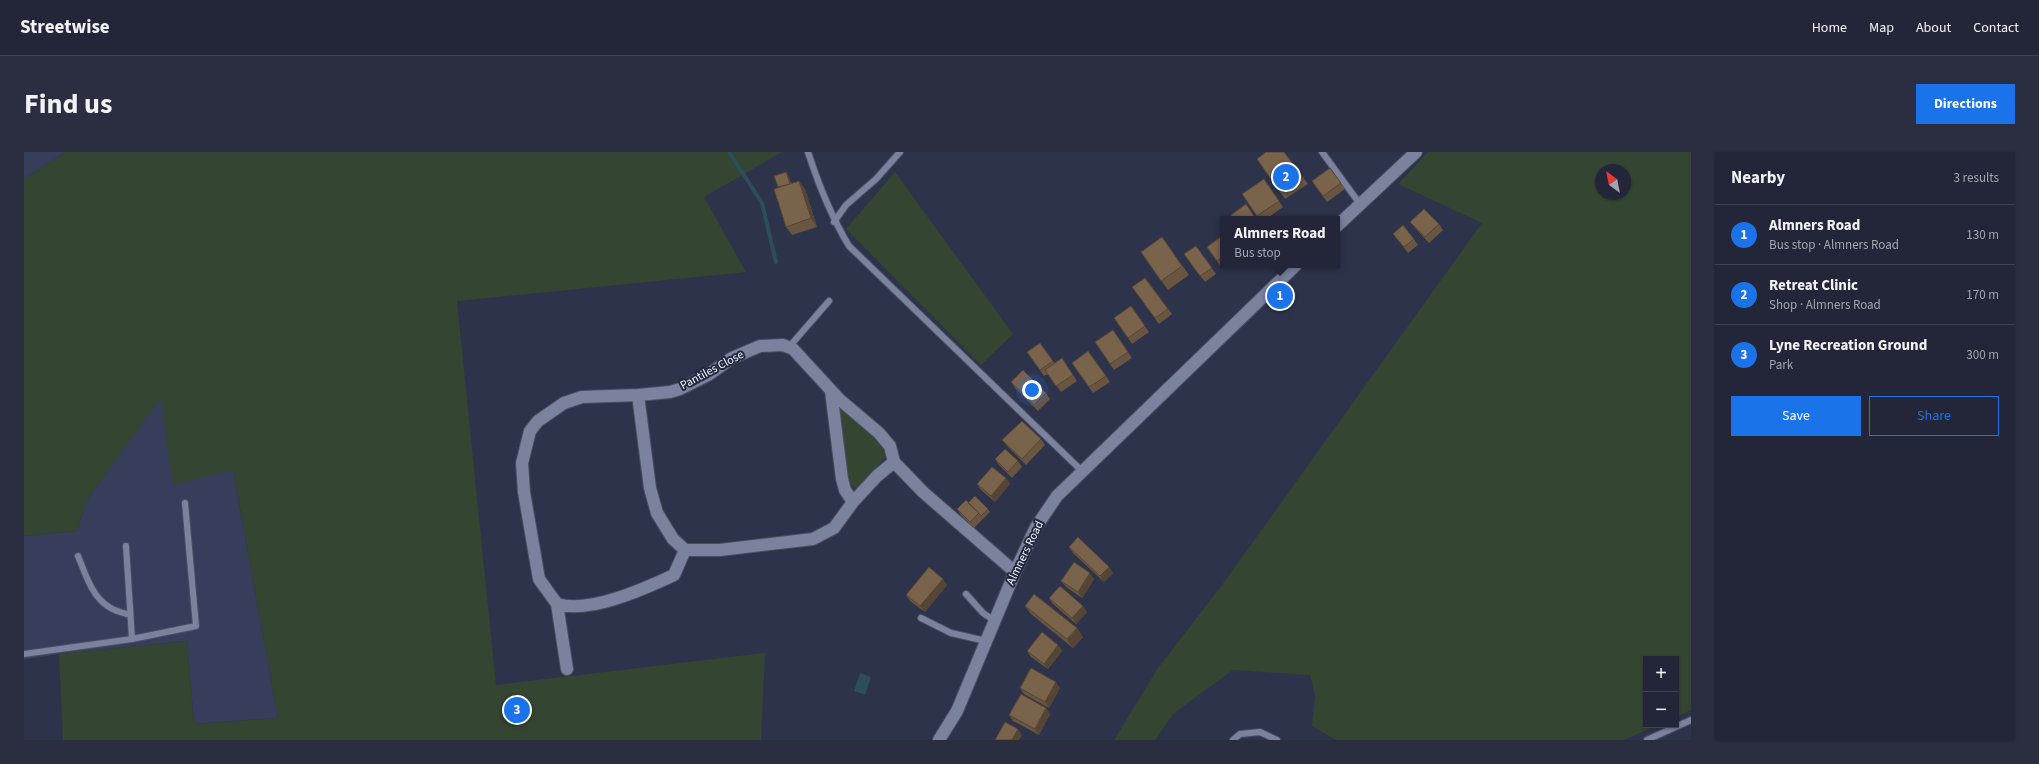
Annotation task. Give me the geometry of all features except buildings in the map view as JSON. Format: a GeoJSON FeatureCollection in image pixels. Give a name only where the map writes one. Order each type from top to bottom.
{"type":"FeatureCollection","features":[{"type":"Feature","properties":{"kind":"street"},"geometry":{"type":"LineString","coordinates":[[1340,223],[1416,152]]}},
{"type":"Feature","properties":{"kind":"street","name":"Almners Road"},"geometry":{"type":"LineString","coordinates":[[939,740],[957,711],[1015,572],[1036,528],[1057,496],[1293,268]]}},
{"type":"Feature","properties":{"kind":"street","name":"Pantiles Close"},"geometry":{"type":"LineString","coordinates":[[557,604],[539,579],[524,492],[522,463],[530,431],[538,421],[564,403],[582,397],[670,392],[680,389],[708,375],[732,358],[760,346],[783,345],[789,347]]}},
{"type":"Feature","properties":{"kind":"street"},"geometry":{"type":"LineString","coordinates":[[789,347],[793,349],[831,390],[879,433],[890,446],[894,462],[923,492],[1015,572]]}},
{"type":"Feature","properties":{"kind":"street"},"geometry":{"type":"LineString","coordinates":[[831,390],[842,479],[845,490],[853,502]]}},
{"type":"Feature","properties":{"kind":"street"},"geometry":{"type":"LineString","coordinates":[[638,395],[650,488],[658,513],[673,539],[685,550],[720,550],[813,539],[834,528],[853,502],[877,476],[894,462]]}},
{"type":"Feature","properties":{"kind":"street"},"geometry":{"type":"LineString","coordinates":[[567,669],[557,604],[579,607],[639,592],[674,575],[685,550]]}},
{"type":"Feature","properties":{"kind":"lane"},"geometry":{"type":"LineString","coordinates":[[808,152],[820,189],[834,222],[849,246],[1083,472]]}},
{"type":"Feature","properties":{"kind":"lane"},"geometry":{"type":"LineString","coordinates":[[834,222],[846,205],[876,179],[900,152]]}},
{"type":"Feature","properties":{"kind":"lane"},"geometry":{"type":"LineString","coordinates":[[1322,152],[1360,204]]}},
{"type":"Feature","properties":{"kind":"lane"},"geometry":{"type":"LineString","coordinates":[[789,347],[829,301]]}},
{"type":"Feature","properties":{"kind":"lane"},"geometry":{"type":"LineString","coordinates":[[24,654],[132,638],[196,626],[186,503]]}},
{"type":"Feature","properties":{"kind":"lane"},"geometry":{"type":"LineString","coordinates":[[126,546],[132,638]]}},
{"type":"Feature","properties":{"kind":"lane"},"geometry":{"type":"LineString","coordinates":[[78,556],[84,572],[98,598],[109,607],[130,616]]}},
{"type":"Feature","properties":{"kind":"lane"},"geometry":{"type":"LineString","coordinates":[[966,594],[983,613],[995,621]]}},
{"type":"Feature","properties":{"kind":"lane"},"geometry":{"type":"LineString","coordinates":[[921,618],[951,633],[986,642]]}},
{"type":"Feature","properties":{"kind":"lane"},"geometry":{"type":"LineString","coordinates":[[1647,740],[1691,720]]}},
{"type":"Feature","properties":{"kind":"lane"},"geometry":{"type":"LineString","coordinates":[[1233,740],[1240,734],[1260,732],[1278,740]]}},
{"type":"Feature","properties":{"kind":"shaded area"},"geometry":{"type":"Polygon","coordinates":[[[24,152],[66,152],[24,179],[24,152]]]}},
{"type":"Feature","properties":{"kind":"shaded area"},"geometry":{"type":"Polygon","coordinates":[[[160,397],[233,470],[278,718],[194,724],[187,641],[59,654],[24,660],[24,536],[77,531],[87,500],[160,397]]]}},
{"type":"Feature","properties":{"kind":"shaded area"},"geometry":{"type":"Polygon","coordinates":[[[860,673],[871,677],[865,695],[854,691],[860,673]]]}},
{"type":"Feature","properties":{"kind":"green space"},"geometry":{"type":"Polygon","coordinates":[[[66,152],[782,152],[704,197],[746,272],[457,301],[496,685],[765,653],[761,740],[63,740],[59,654],[187,641],[194,724],[278,718],[233,470],[173,485],[161,398],[87,500],[77,531],[24,536],[24,179],[66,152]]]}},
{"type":"Feature","properties":{"kind":"green space"},"geometry":{"type":"Polygon","coordinates":[[[1428,152],[1691,152],[1691,710],[1679,716],[1679,656],[1643,656],[1643,728],[1651,728],[1624,740],[1336,740],[1312,726],[1315,695],[1310,675],[1233,670],[1174,713],[1155,740],[1114,740],[1158,668],[1222,585],[1482,223],[1398,184],[1428,152]]]}},
{"type":"Feature","properties":{"kind":"green space"},"geometry":{"type":"Polygon","coordinates":[[[895,172],[1013,334],[981,365],[846,229],[895,172]]]}},
{"type":"Feature","properties":{"kind":"green space"},"geometry":{"type":"Polygon","coordinates":[[[838,405],[882,442],[887,455],[862,485],[854,488],[848,483],[838,405]]]}},
{"type":"Feature","properties":{"kind":"waterway"},"geometry":{"type":"LineString","coordinates":[[729,152],[762,203],[776,262]]}},
{"type":"Feature","properties":{"kind":"place","name":"Retreat Clinic"},"geometry":{"type":"Point","coordinates":[1286,177]}},
{"type":"Feature","properties":{"kind":"place","name":"Almners Road"},"geometry":{"type":"Point","coordinates":[1280,296]}},
{"type":"Feature","properties":{"kind":"place","name":"Lyne Recreation Ground"},"geometry":{"type":"Point","coordinates":[517,710]}}]}
